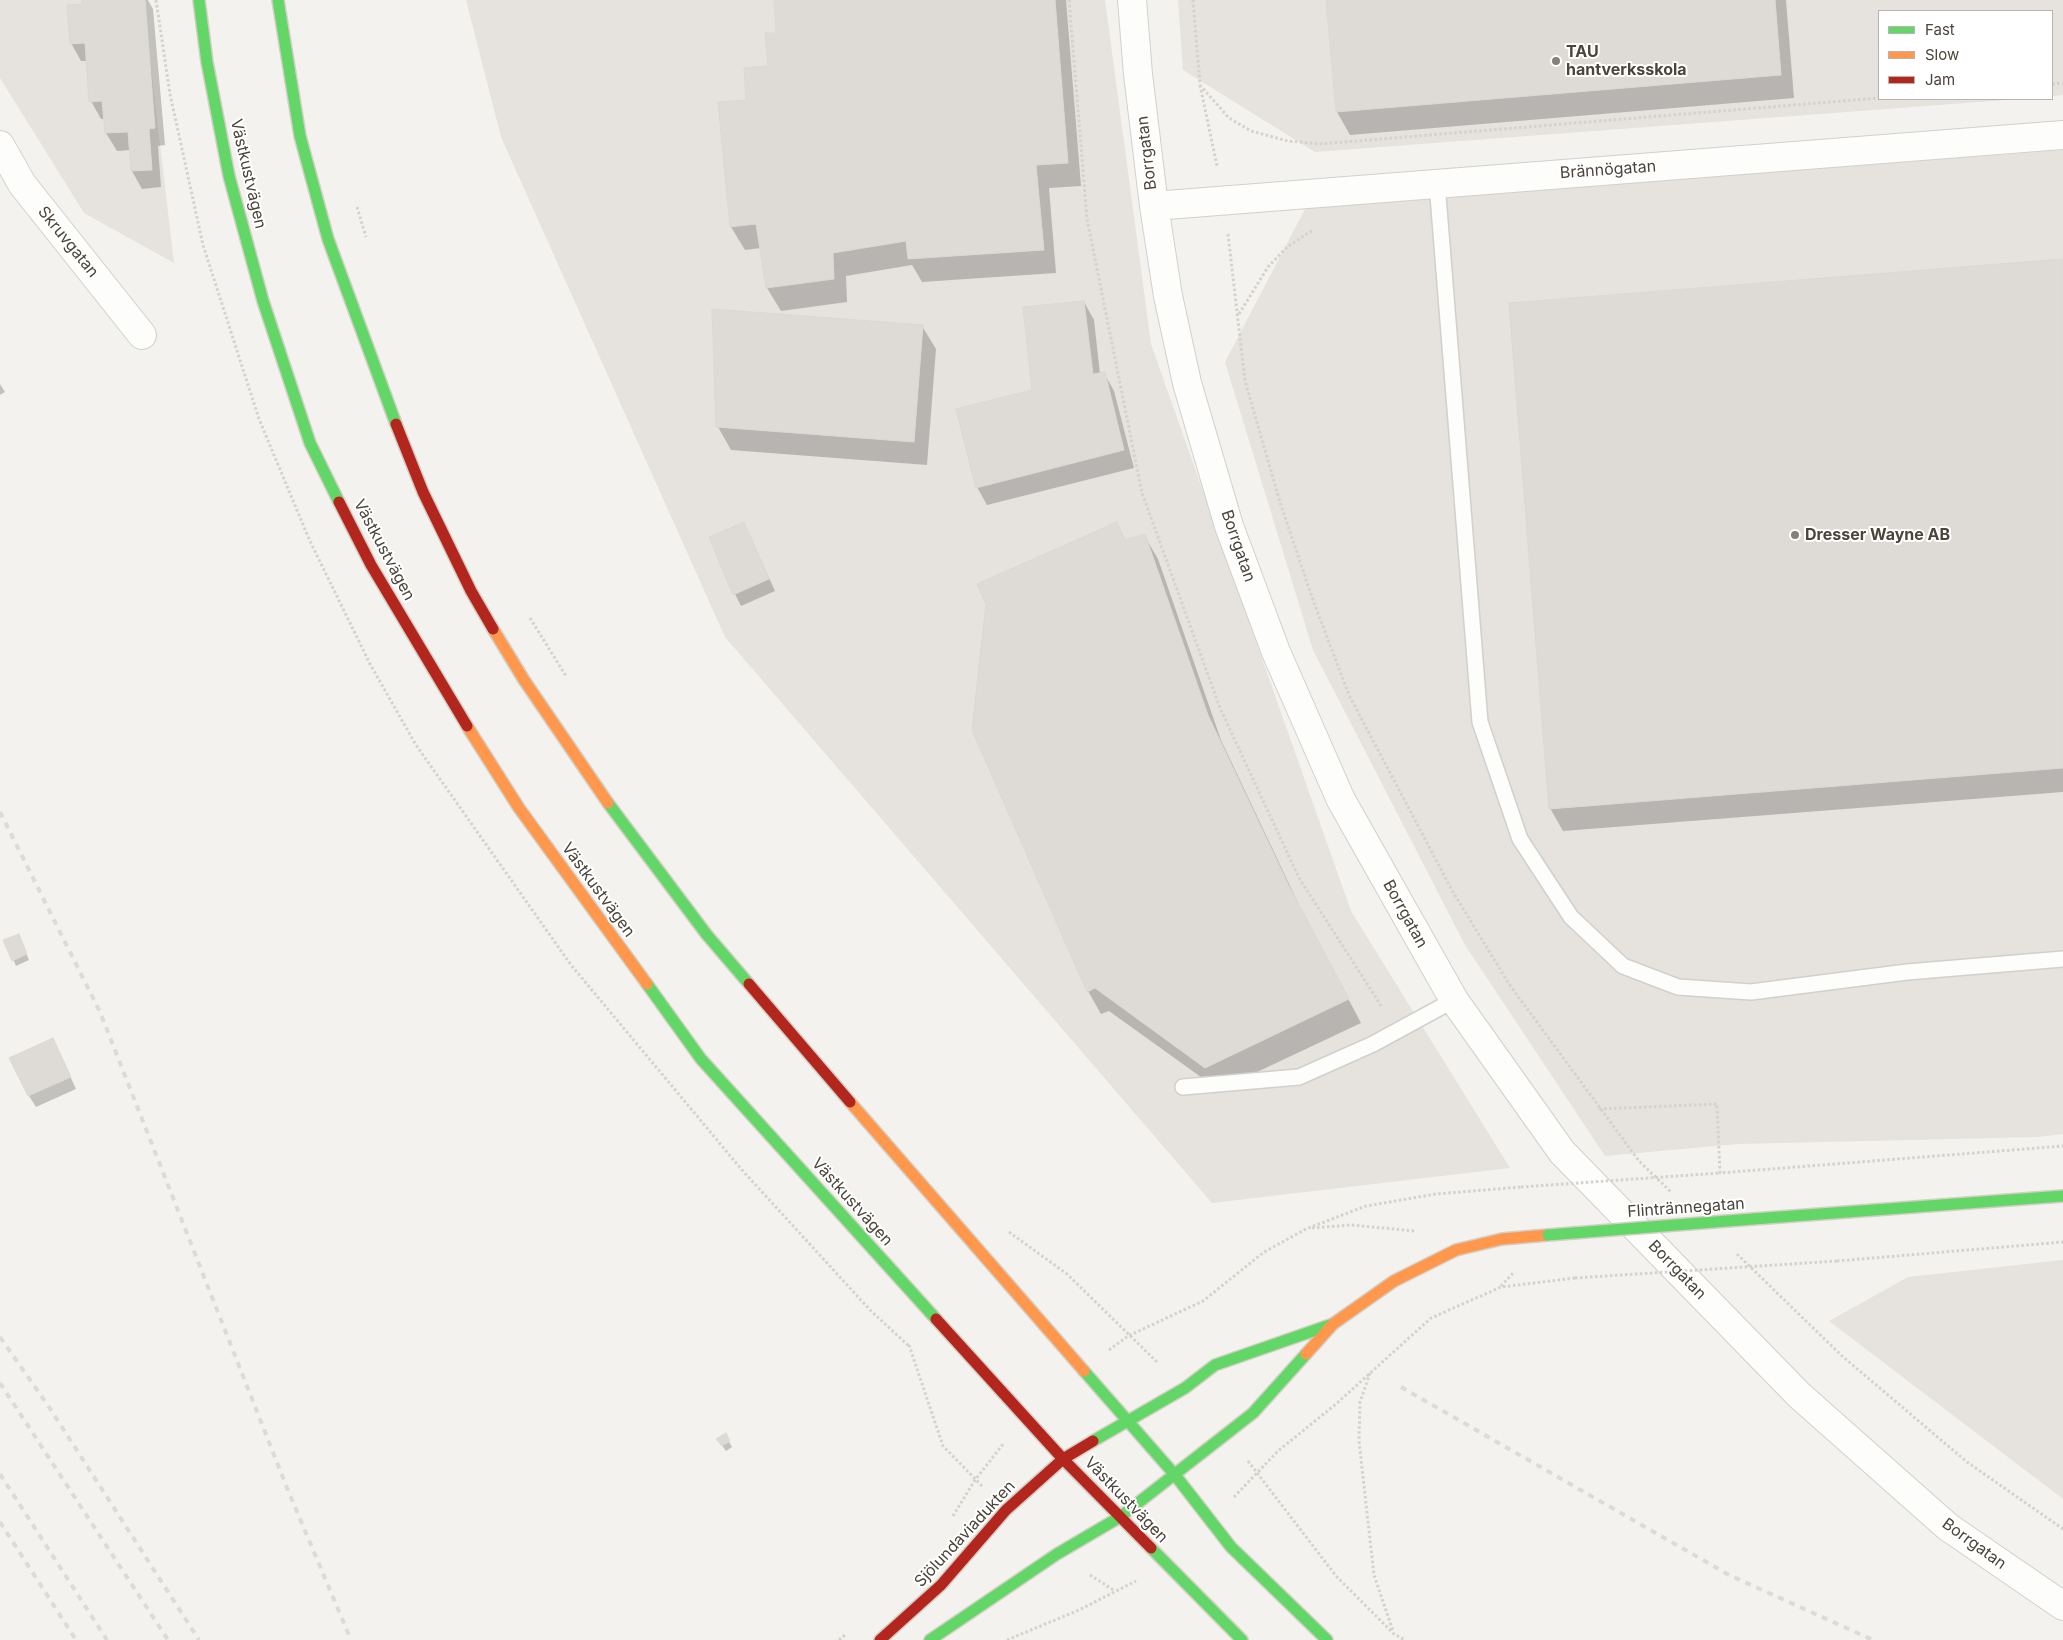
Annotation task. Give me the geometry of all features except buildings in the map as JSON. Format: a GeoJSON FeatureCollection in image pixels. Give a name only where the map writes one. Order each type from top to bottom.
{"type":"FeatureCollection","features":[{"type":"Feature","properties":{"kind":"main road","name":"Västkustvägen"},"geometry":{"type":"LineString","coordinates":[[199,0],[207,62],[230,176],[263,301],[310,443],[371,565],[440,683],[519,808],[701,1059],[1063,1459],[1242,1640]]}},
{"type":"Feature","properties":{"kind":"main road"},"geometry":{"type":"LineString","coordinates":[[278,0],[300,136],[328,239],[377,376],[423,492],[471,591],[524,680],[597,788],[707,935],[933,1200],[1175,1475],[1231,1548],[1327,1640]]}},
{"type":"Feature","properties":{"kind":"main road","name":"Flintrännegatan"},"geometry":{"type":"LineString","coordinates":[[1175,1475],[1253,1413],[1333,1324],[1394,1281],[1456,1250],[1502,1239],[2063,1196]]}},
{"type":"Feature","properties":{"kind":"main road","name":"Flintrännegatan"},"geometry":{"type":"LineString","coordinates":[[1126,1420],[1185,1388],[1215,1365],[1333,1324]]}},
{"type":"Feature","properties":{"kind":"main road","name":"Sjölundaviadukten"},"geometry":{"type":"LineString","coordinates":[[880,1640],[941,1585],[1006,1510],[1063,1459],[1126,1420]]}},
{"type":"Feature","properties":{"kind":"main road"},"geometry":{"type":"LineString","coordinates":[[930,1640],[1057,1554],[1120,1517],[1175,1475]]}},
{"type":"Feature","properties":{"kind":"street","name":"Borrgatan"},"geometry":{"type":"LineString","coordinates":[[1132,0],[1138,74],[1154,206],[1168,296],[1187,384],[1229,526],[1276,652],[1341,800],[1454,1000],[1562,1152],[1799,1395],[1948,1527],[2063,1606]]}},
{"type":"Feature","properties":{"kind":"street","name":"Brännögatan"},"geometry":{"type":"LineString","coordinates":[[1154,206],[2063,135]]}},
{"type":"Feature","properties":{"kind":"street","name":"Skruvgatan"},"geometry":{"type":"LineString","coordinates":[[0,145],[22,184],[142,334]]}},
{"type":"Feature","properties":{"kind":"lane"},"geometry":{"type":"LineString","coordinates":[[1437,183],[1480,722],[1520,839],[1572,918],[1623,966],[1678,987],[1752,992],[1907,972],[2063,959]]}},
{"type":"Feature","properties":{"kind":"lane"},"geometry":{"type":"LineString","coordinates":[[1183,1087],[1299,1077],[1398,1031],[1454,1000]]}},
{"type":"Feature","properties":{"kind":"path"},"geometry":{"type":"LineString","coordinates":[[1069,0],[1087,219],[1142,492],[1220,708],[1299,878],[1398,1031]]}},
{"type":"Feature","properties":{"kind":"path"},"geometry":{"type":"LineString","coordinates":[[1194,0],[1200,85],[1224,202]]}},
{"type":"Feature","properties":{"kind":"path"},"geometry":{"type":"LineString","coordinates":[[1200,85],[1229,118],[1251,131],[1288,141],[1320,144],[1878,98]]}},
{"type":"Feature","properties":{"kind":"path"},"geometry":{"type":"LineString","coordinates":[[357,206],[368,242]]}},
{"type":"Feature","properties":{"kind":"path"},"geometry":{"type":"LineString","coordinates":[[529,616],[568,680]]}},
{"type":"Feature","properties":{"kind":"path"},"geometry":{"type":"LineString","coordinates":[[1599,1109],[1717,1104],[1720,1173]]}},
{"type":"Feature","properties":{"kind":"path"},"geometry":{"type":"LineString","coordinates":[[1008,1231],[1067,1274],[1128,1336],[1203,1301],[1264,1252],[1306,1229],[1366,1206],[1436,1194],[1521,1186],[1720,1173],[2063,1146]]}},
{"type":"Feature","properties":{"kind":"path"},"geometry":{"type":"LineString","coordinates":[[1306,1229],[1352,1226],[1418,1231]]}},
{"type":"Feature","properties":{"kind":"path"},"geometry":{"type":"LineString","coordinates":[[1405,1640],[1394,1634],[1336,1576],[1258,1472],[1278,1451],[1336,1404],[1431,1318],[1500,1287],[1575,1278],[1837,1261],[2063,1242]]}},
{"type":"Feature","properties":{"kind":"path"},"geometry":{"type":"LineString","coordinates":[[910,1347],[943,1446],[976,1480]]}},
{"type":"Feature","properties":{"kind":"path"},"geometry":{"type":"LineString","coordinates":[[1370,1372],[1360,1402],[1358,1423],[1374,1575],[1381,1602],[1394,1634]]}},
{"type":"Feature","properties":{"kind":"path"},"geometry":{"type":"LineString","coordinates":[[1007,1640],[1079,1610],[1116,1591]]}},
{"type":"Feature","properties":{"kind":"shaded area"},"geometry":{"type":"Polygon","coordinates":[[[0,0],[143,0],[174,263],[84,213],[0,78],[0,0]]]}},
{"type":"Feature","properties":{"kind":"shaded area"},"geometry":{"type":"Polygon","coordinates":[[[466,0],[1105,0],[1151,344],[1351,911],[1510,1168],[1212,1203],[725,637],[501,137],[466,0]]]}},
{"type":"Feature","properties":{"kind":"shaded area"},"geometry":{"type":"Polygon","coordinates":[[[1178,0],[2063,0],[2063,95],[2053,96],[2053,10],[1878,10],[1878,100],[2006,100],[1315,152],[1183,70],[1178,0]]]}},
{"type":"Feature","properties":{"kind":"shaded area"},"geometry":{"type":"Polygon","coordinates":[[[2063,150],[2063,1134],[2038,1137],[1738,1144],[1605,1156],[1465,945],[1313,650],[1225,362],[1306,207],[2063,150]]]}},
{"type":"Feature","properties":{"kind":"shaded area"},"geometry":{"type":"Polygon","coordinates":[[[2063,1260],[2063,1499],[1829,1321],[1908,1277],[2063,1260]]]}},
{"type":"Feature","properties":{"kind":"railway"},"geometry":{"type":"LineString","coordinates":[[0,812],[100,1012],[287,1488],[351,1640]]}},
{"type":"Feature","properties":{"kind":"railway"},"geometry":{"type":"LineString","coordinates":[[0,1337],[49,1407],[199,1640]]}},
{"type":"Feature","properties":{"kind":"railway"},"geometry":{"type":"LineString","coordinates":[[0,1383],[168,1640]]}},
{"type":"Feature","properties":{"kind":"railway"},"geometry":{"type":"LineString","coordinates":[[1401,1387],[1729,1575],[1873,1640]]}},
{"type":"Feature","properties":{"kind":"railway"},"geometry":{"type":"LineString","coordinates":[[0,1474],[107,1640]]}},
{"type":"Feature","properties":{"kind":"railway"},"geometry":{"type":"LineString","coordinates":[[0,1522],[76,1640]]}},
{"type":"Feature","properties":{"kind":"traffic: fast"},"geometry":{"type":"LineString","coordinates":[[199,0],[207,62],[229,176],[263,301],[310,443],[339,502]]}},
{"type":"Feature","properties":{"kind":"traffic: fast"},"geometry":{"type":"LineString","coordinates":[[278,0],[300,136],[328,239],[396,424]]}},
{"type":"Feature","properties":{"kind":"traffic: fast"},"geometry":{"type":"LineString","coordinates":[[608,803],[707,935],[749,984]]}},
{"type":"Feature","properties":{"kind":"traffic: fast"},"geometry":{"type":"LineString","coordinates":[[647,984],[701,1059],[936,1319]]}},
{"type":"Feature","properties":{"kind":"traffic: fast"},"geometry":{"type":"LineString","coordinates":[[1753,1219],[2063,1196]]}},
{"type":"Feature","properties":{"kind":"traffic: fast"},"geometry":{"type":"LineString","coordinates":[[1548,1235],[1753,1219]]}},
{"type":"Feature","properties":{"kind":"traffic: fast"},"geometry":{"type":"LineString","coordinates":[[1093,1441],[1185,1388],[1215,1365],[1330,1325]]}},
{"type":"Feature","properties":{"kind":"traffic: fast"},"geometry":{"type":"LineString","coordinates":[[930,1640],[1057,1554],[1120,1517],[1253,1413],[1306,1354]]}},
{"type":"Feature","properties":{"kind":"traffic: fast"},"geometry":{"type":"LineString","coordinates":[[1084,1371],[1175,1475],[1231,1547],[1327,1640]]}},
{"type":"Feature","properties":{"kind":"traffic: fast"},"geometry":{"type":"LineString","coordinates":[[1151,1548],[1242,1640]]}},
{"type":"Feature","properties":{"kind":"traffic: slow"},"geometry":{"type":"LineString","coordinates":[[493,629],[524,680],[608,803]]}},
{"type":"Feature","properties":{"kind":"traffic: slow"},"geometry":{"type":"LineString","coordinates":[[467,726],[519,808],[647,984]]}},
{"type":"Feature","properties":{"kind":"traffic: slow"},"geometry":{"type":"LineString","coordinates":[[850,1102],[1084,1371]]}},
{"type":"Feature","properties":{"kind":"traffic: slow"},"geometry":{"type":"LineString","coordinates":[[1306,1354],[1333,1324],[1394,1281],[1456,1250],[1502,1239],[1548,1235]]}},
{"type":"Feature","properties":{"kind":"traffic: jam"},"geometry":{"type":"LineString","coordinates":[[396,424],[423,492],[471,591],[493,629]]}},
{"type":"Feature","properties":{"kind":"traffic: jam"},"geometry":{"type":"LineString","coordinates":[[339,502],[371,565],[467,726]]}},
{"type":"Feature","properties":{"kind":"traffic: jam"},"geometry":{"type":"LineString","coordinates":[[749,984],[850,1102]]}},
{"type":"Feature","properties":{"kind":"traffic: jam"},"geometry":{"type":"LineString","coordinates":[[936,1319],[1063,1459],[1151,1548]]}},
{"type":"Feature","properties":{"kind":"traffic: jam"},"geometry":{"type":"LineString","coordinates":[[880,1640],[941,1585],[1006,1510],[1063,1459],[1093,1441]]}},
{"type":"Feature","properties":{"kind":"place","name":"TAU hantverksskola"},"geometry":{"type":"Point","coordinates":[1556,61]}},
{"type":"Feature","properties":{"kind":"place","name":"Dresser Wayne AB"},"geometry":{"type":"Point","coordinates":[1795,535]}}]}
